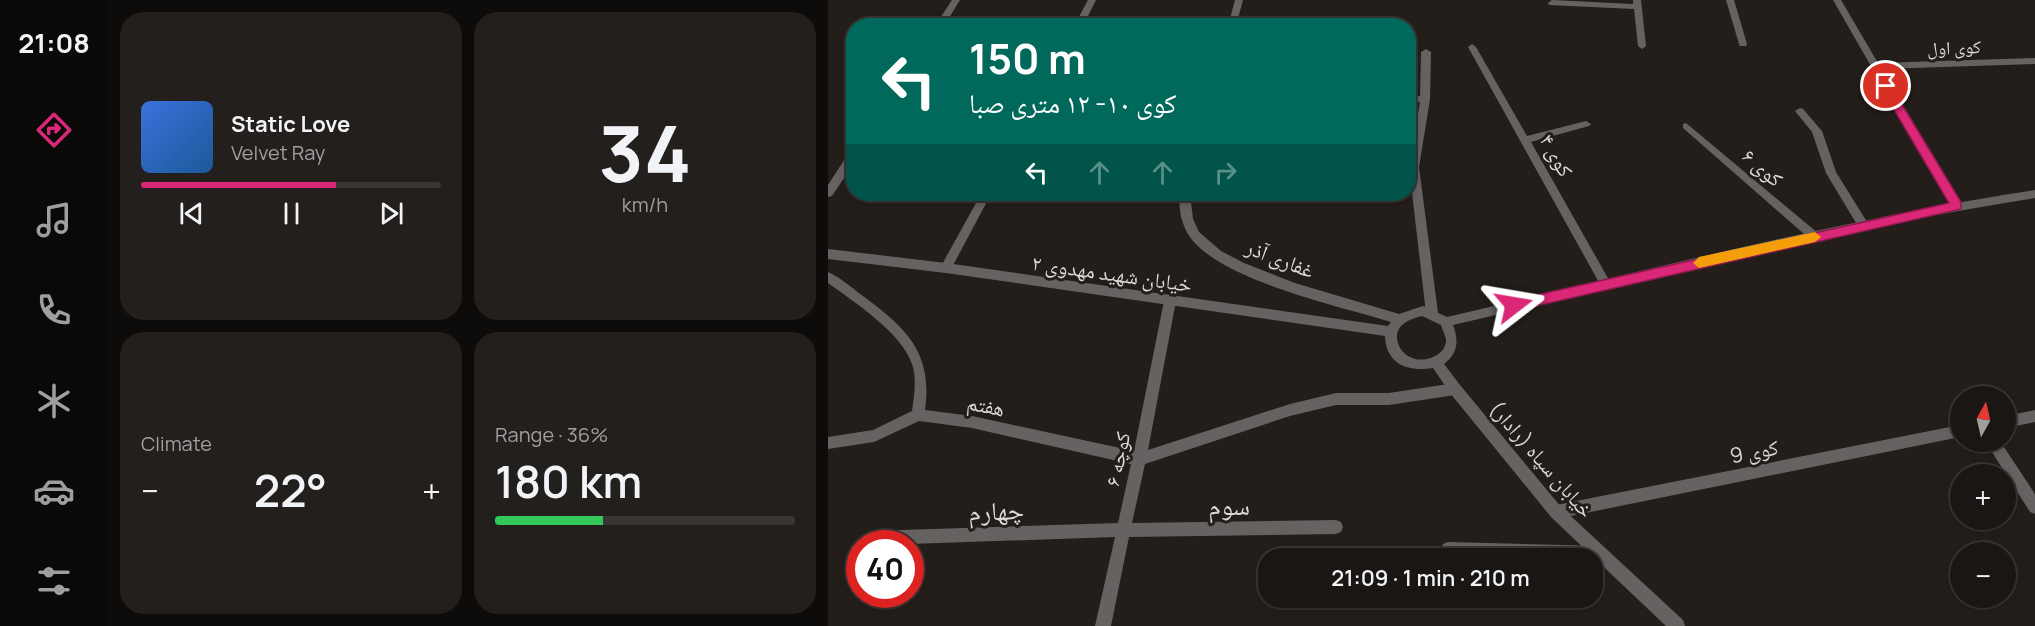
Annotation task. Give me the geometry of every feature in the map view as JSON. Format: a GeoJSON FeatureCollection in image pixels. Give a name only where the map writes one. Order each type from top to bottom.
{"type":"FeatureCollection","features":[{"type":"Feature","properties":{"kind":"street"},"geometry":{"type":"LineString","coordinates":[[944,18],[956,0]]}},
{"type":"Feature","properties":{"kind":"street"},"geometry":{"type":"LineString","coordinates":[[1082,18],[1092,0]]}},
{"type":"Feature","properties":{"kind":"street"},"geometry":{"type":"LineString","coordinates":[[1234,18],[1239,0]]}},
{"type":"Feature","properties":{"kind":"street"},"geometry":{"type":"LineString","coordinates":[[1730,0],[1743,44]]}},
{"type":"Feature","properties":{"kind":"street"},"geometry":{"type":"LineString","coordinates":[[1837,0],[1957,206]]}},
{"type":"Feature","properties":{"kind":"street"},"geometry":{"type":"LineString","coordinates":[[1552,3],[1638,4],[1642,46]]}},
{"type":"Feature","properties":{"kind":"street","name":"کوی ۴"},"geometry":{"type":"LineString","coordinates":[[1472,47],[1605,283]]}},
{"type":"Feature","properties":{"kind":"street"},"geometry":{"type":"LineString","coordinates":[[1416,143],[1425,99],[1426,52]]}},
{"type":"Feature","properties":{"kind":"street","name":"کوی اول"},"geometry":{"type":"LineString","coordinates":[[1874,66],[2035,61]]}},
{"type":"Feature","properties":{"kind":"street"},"geometry":{"type":"LineString","coordinates":[[1416,99],[1425,99]]}},
{"type":"Feature","properties":{"kind":"street"},"geometry":{"type":"LineString","coordinates":[[1800,111],[1817,131],[1831,173],[1863,225]]}},
{"type":"Feature","properties":{"kind":"street"},"geometry":{"type":"LineString","coordinates":[[1526,140],[1586,124]]}},
{"type":"Feature","properties":{"kind":"street","name":"کوی ۶"},"geometry":{"type":"LineString","coordinates":[[1686,126],[1815,237]]}},
{"type":"Feature","properties":{"kind":"street"},"geometry":{"type":"LineString","coordinates":[[828,193],[846,166]]}},
{"type":"Feature","properties":{"kind":"street"},"geometry":{"type":"LineString","coordinates":[[1446,322],[1605,283],[1863,225],[1957,206],[2035,194]]}},
{"type":"Feature","properties":{"kind":"street"},"geometry":{"type":"LineString","coordinates":[[946,268],[982,201]]}},
{"type":"Feature","properties":{"kind":"street","name":"غفاری آذر"},"geometry":{"type":"LineString","coordinates":[[1185,201],[1184,211],[1198,240],[1237,265],[1279,282],[1399,319]]}},
{"type":"Feature","properties":{"kind":"street"},"geometry":{"type":"LineString","coordinates":[[1416,201],[1432,313]]}},
{"type":"Feature","properties":{"kind":"street","name":"خیابان شهید مهدوی ۲"},"geometry":{"type":"LineString","coordinates":[[828,254],[946,268],[1391,332]]}},
{"type":"Feature","properties":{"kind":"street"},"geometry":{"type":"LineString","coordinates":[[828,277],[893,328],[917,362],[922,389],[918,415],[874,436],[828,443]]}},
{"type":"Feature","properties":{"kind":"street","name":"کوچه ۶"},"geometry":{"type":"LineString","coordinates":[[1103,626],[1170,301]]}},
{"type":"Feature","properties":{"kind":"street"},"geometry":{"type":"LineString","coordinates":[[1414,312],[1432,313],[1446,322],[1451,330],[1450,348],[1436,362],[1427,365],[1406,363],[1392,350],[1391,332],[1399,319],[1414,312]]}},
{"type":"Feature","properties":{"kind":"street","name":"خیابان سپاه (رادار)"},"geometry":{"type":"LineString","coordinates":[[1436,362],[1455,389],[1556,512],[1595,548]]}},
{"type":"Feature","properties":{"kind":"street"},"geometry":{"type":"LineString","coordinates":[[1139,459],[1290,410],[1336,399],[1389,399],[1455,389]]}},
{"type":"Feature","properties":{"kind":"street","name":"هفتم"},"geometry":{"type":"LineString","coordinates":[[918,415],[972,422],[1139,459]]}},
{"type":"Feature","properties":{"kind":"street"},"geometry":{"type":"LineString","coordinates":[[2016,420],[2035,416]]}},
{"type":"Feature","properties":{"kind":"street","name":"کوی 9"},"geometry":{"type":"LineString","coordinates":[[1556,512],[1950,433]]}},
{"type":"Feature","properties":{"kind":"street"},"geometry":{"type":"LineString","coordinates":[[1999,452],[2035,507]]}},
{"type":"Feature","properties":{"kind":"street","name":"سوم"},"geometry":{"type":"LineString","coordinates":[[1123,530],[1336,527]]}},
{"type":"Feature","properties":{"kind":"street","name":"چهارم"},"geometry":{"type":"LineString","coordinates":[[924,536],[1123,530]]}},
{"type":"Feature","properties":{"kind":"street","name":"خیابان سپاه (رادار)"},"geometry":{"type":"LineString","coordinates":[[1603,556],[1677,626]]}},
{"type":"Feature","properties":{"kind":"slow traffic"},"geometry":{"type":"LineString","coordinates":[[1699,263],[1815,237]]}},
{"type":"Feature","properties":{"kind":"route"},"geometry":{"type":"LineString","coordinates":[[1514,305],[1863,225],[1957,206],[1886,86]]}}]}
